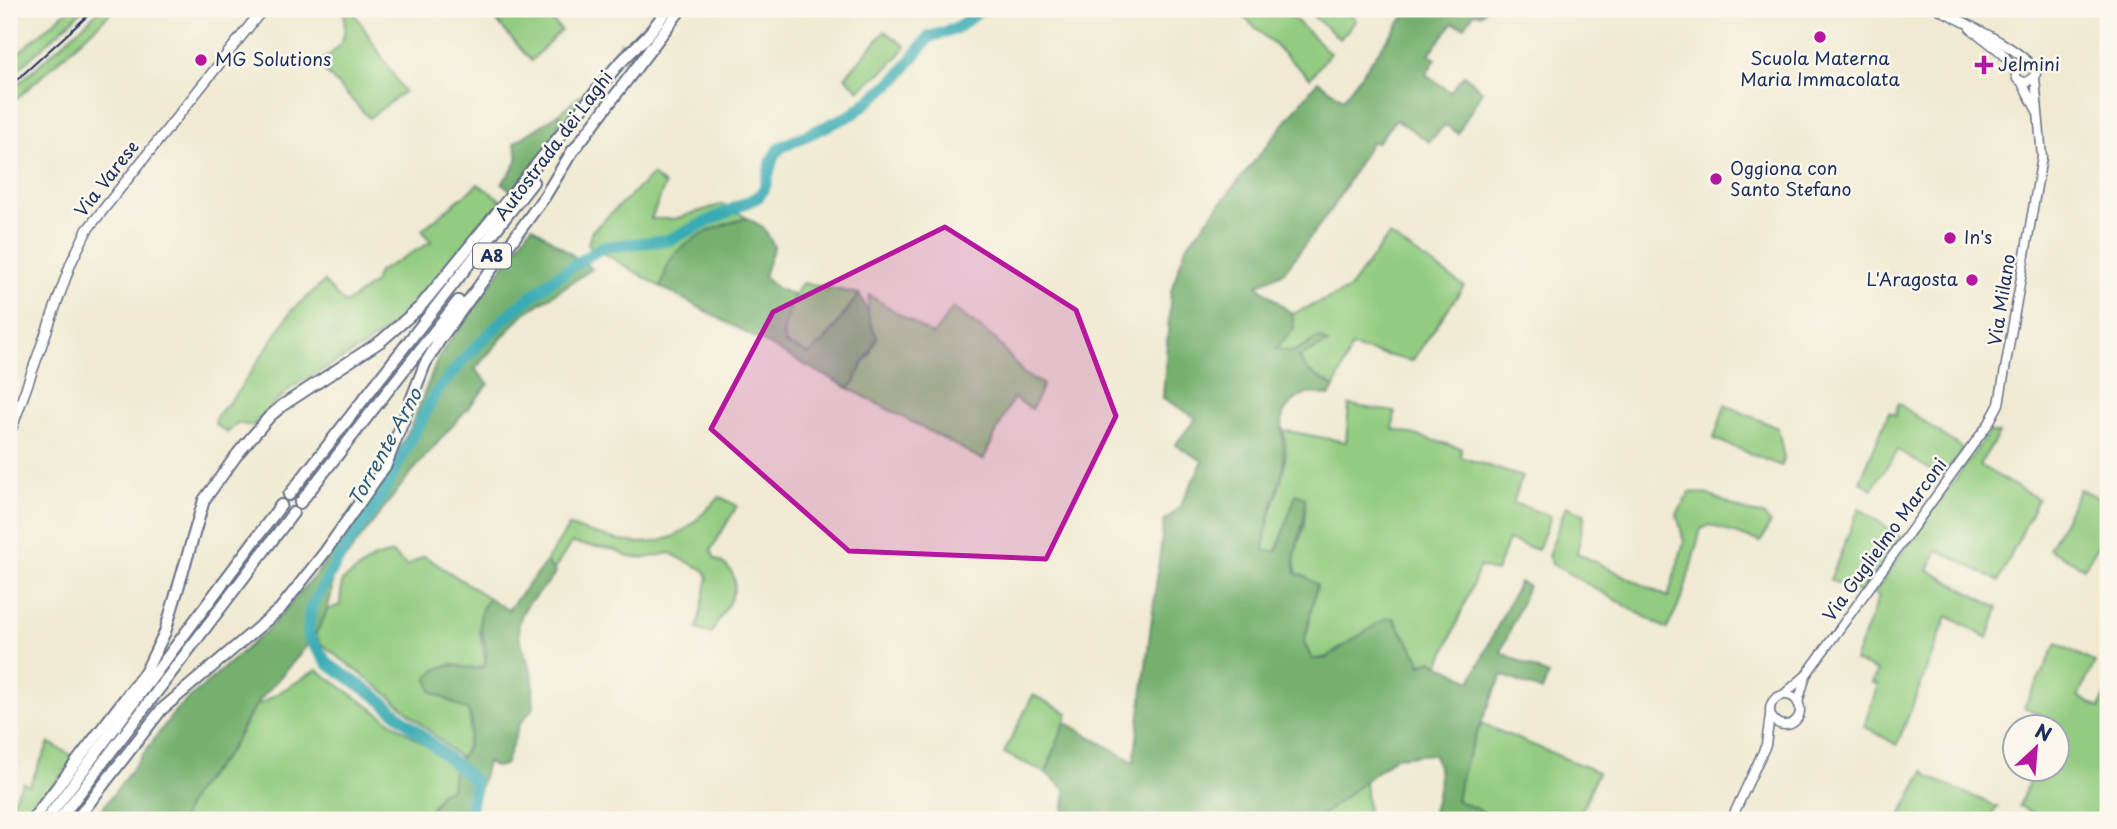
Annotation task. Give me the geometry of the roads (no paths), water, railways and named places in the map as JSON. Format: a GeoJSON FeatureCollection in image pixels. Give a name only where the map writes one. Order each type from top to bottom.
{"type":"FeatureCollection","features":[{"type":"Feature","properties":{"kind":"highway","name":"Autostrada dei Laghi"},"geometry":{"type":"LineString","coordinates":[[289,495],[668,9]]}},
{"type":"Feature","properties":{"kind":"highway","name":"Autostrada dei Laghi"},"geometry":{"type":"LineString","coordinates":[[300,503],[681,9]]}},
{"type":"Feature","properties":{"kind":"highway"},"geometry":{"type":"LineString","coordinates":[[32,820],[146,671],[165,632],[204,500],[254,433],[284,405],[381,341],[420,307],[616,67],[648,35]]}},
{"type":"Feature","properties":{"kind":"highway"},"geometry":{"type":"LineString","coordinates":[[76,820],[161,710],[280,609],[325,552],[386,464],[425,364],[441,338],[545,196],[573,150]]}},
{"type":"Feature","properties":{"kind":"highway"},"geometry":{"type":"LineString","coordinates":[[46,820],[281,505]]}},
{"type":"Feature","properties":{"kind":"highway"},"geometry":{"type":"LineString","coordinates":[[59,820],[293,513]]}},
{"type":"Feature","properties":{"kind":"main road","name":"Via Varese"},"geometry":{"type":"LineString","coordinates":[[9,436],[71,263],[88,230],[263,9]]}},
{"type":"Feature","properties":{"kind":"street"},"geometry":{"type":"LineString","coordinates":[[1938,9],[1990,35],[2036,68],[2035,78],[2022,83],[2002,53],[1953,17]]}},
{"type":"Feature","properties":{"kind":"street"},"geometry":{"type":"LineString","coordinates":[[2015,69],[2026,62]]}},
{"type":"Feature","properties":{"kind":"street","name":"Via Milano"},"geometry":{"type":"LineString","coordinates":[[1989,423],[2002,392],[2038,179],[2042,132],[2035,78]]}},
{"type":"Feature","properties":{"kind":"street","name":"Via Milano"},"geometry":{"type":"LineString","coordinates":[[2022,83],[2039,115]]}},
{"type":"Feature","properties":{"kind":"street","name":"Via Guglielmo Marconi"},"geometry":{"type":"LineString","coordinates":[[1783,695],[1806,676],[1989,423]]}},
{"type":"Feature","properties":{"kind":"street","name":"Via Guglielmo Marconi"},"geometry":{"type":"LineString","coordinates":[[1798,703],[1806,676]]}},
{"type":"Feature","properties":{"kind":"street"},"geometry":{"type":"LineString","coordinates":[[1731,820],[1766,744],[1782,725],[1797,719],[1798,703],[1792,696],[1783,695],[1772,701],[1766,744]]}},
{"type":"Feature","properties":{"kind":"street"},"geometry":{"type":"LineString","coordinates":[[1770,715],[1782,725]]}},
{"type":"Feature","properties":{"kind":"waterway","name":"Torrente Arno"},"geometry":{"type":"LineString","coordinates":[[461,820],[470,811],[475,781],[376,696],[328,664],[308,636],[310,610],[340,556],[379,501],[435,394],[463,360],[507,316],[552,280],[602,247],[669,240],[758,197],[765,185],[773,159],[781,147],[853,114],[897,78],[929,37],[956,29],[981,9]]}},
{"type":"Feature","properties":{"kind":"railway"},"geometry":{"type":"LineString","coordinates":[[9,87],[95,9]]}},
{"type":"Feature","properties":{"kind":"place","name":"Scuola Materna Maria Immacolata"},"geometry":{"type":"Point","coordinates":[1820,37]}},
{"type":"Feature","properties":{"kind":"place","name":"MG Solutions"},"geometry":{"type":"Point","coordinates":[201,60]}},
{"type":"Feature","properties":{"kind":"place","name":"Jelmini"},"geometry":{"type":"Point","coordinates":[1984,65]}},
{"type":"Feature","properties":{"kind":"place","name":"Oggiona con Santo Stefano"},"geometry":{"type":"Point","coordinates":[1716,179]}},
{"type":"Feature","properties":{"kind":"place","name":"In's"},"geometry":{"type":"Point","coordinates":[1950,238]}},
{"type":"Feature","properties":{"kind":"place","name":"L'Aragosta"},"geometry":{"type":"Point","coordinates":[1972,280]}}]}
